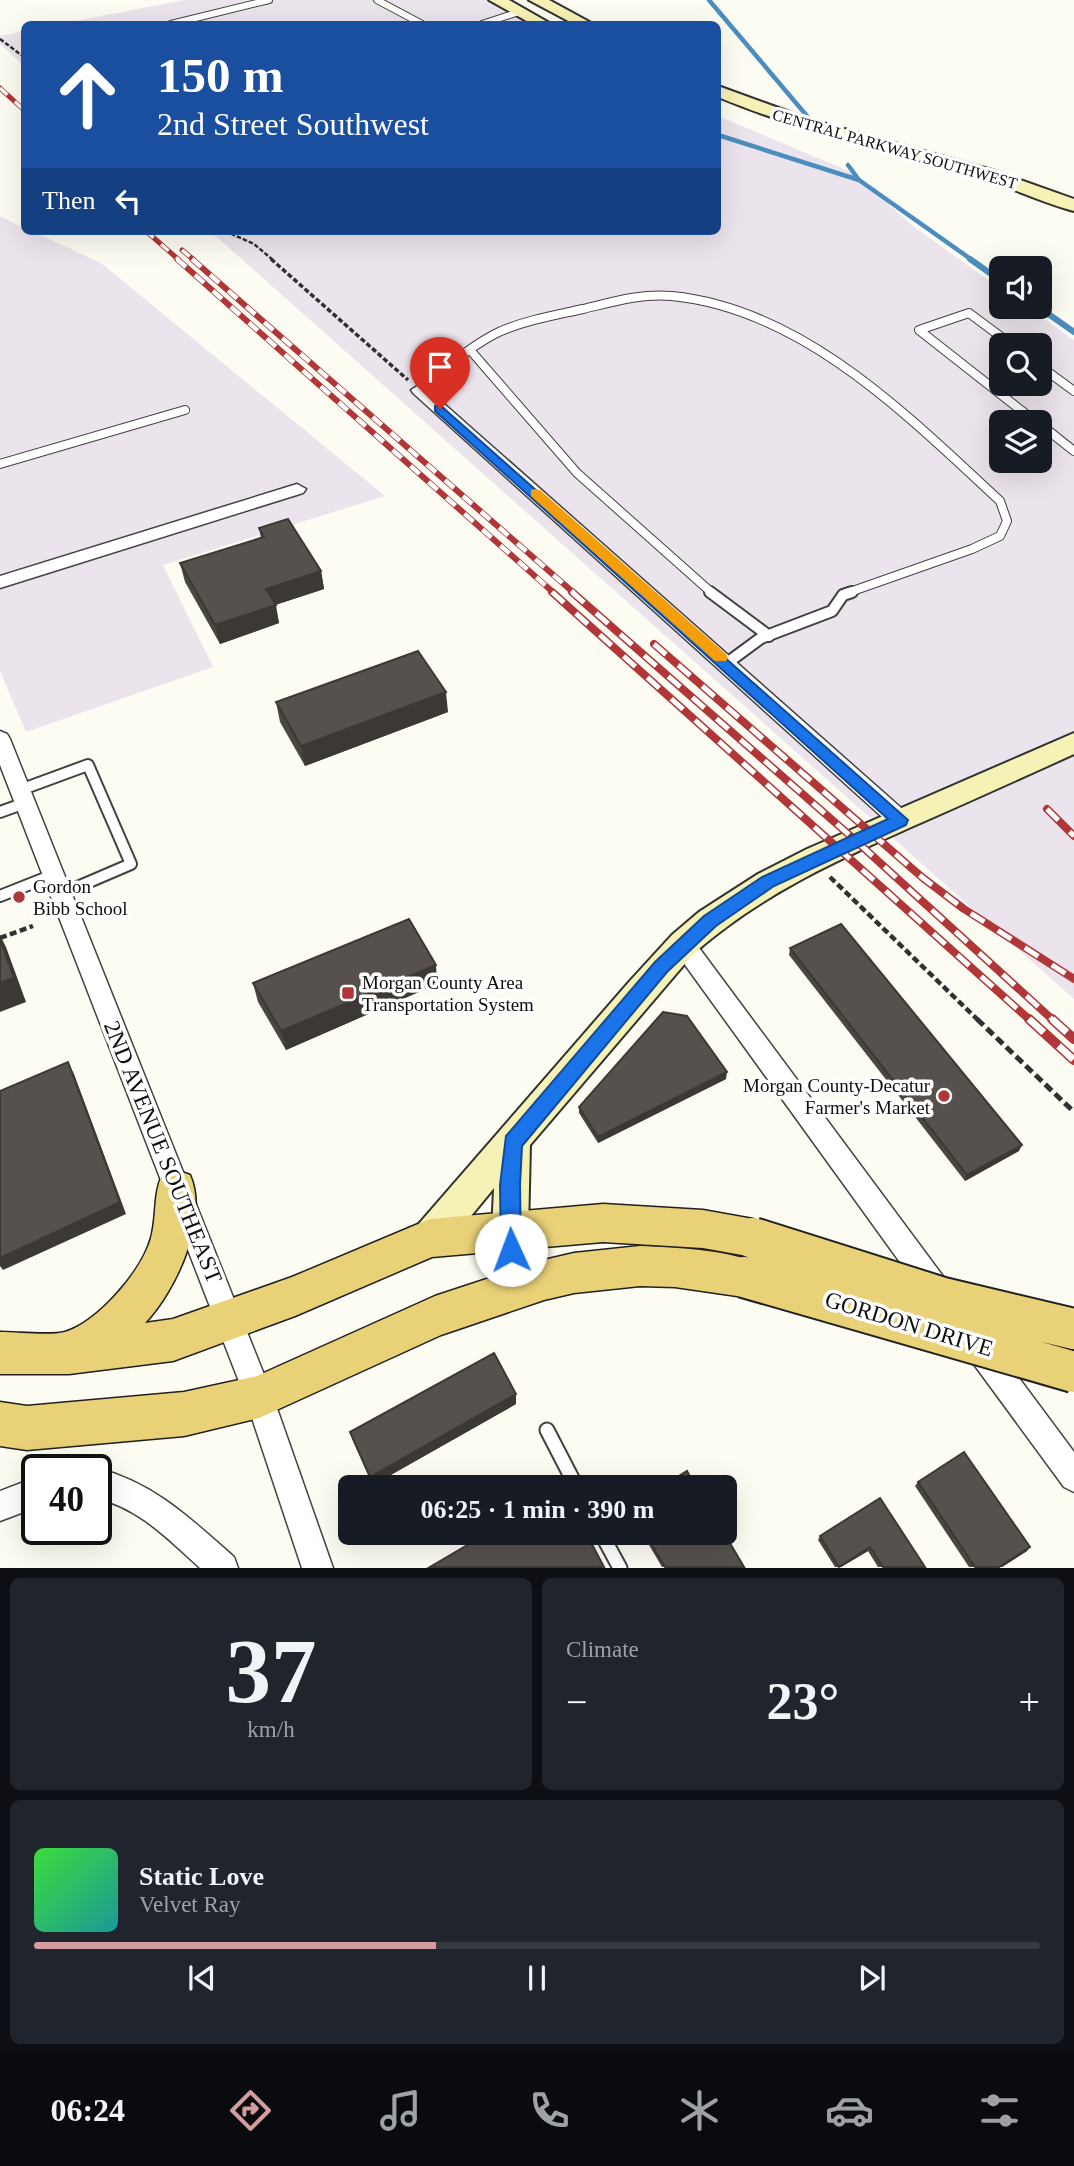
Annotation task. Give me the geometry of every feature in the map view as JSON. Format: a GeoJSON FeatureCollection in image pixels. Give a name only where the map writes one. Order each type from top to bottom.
{"type":"FeatureCollection","features":[{"type":"Feature","properties":{"kind":"main road"},"geometry":{"type":"LineString","coordinates":[[69,1353],[118,1322],[138,1302],[154,1279],[166,1257],[173,1234],[177,1211],[176,1188]]}},
{"type":"Feature","properties":{"kind":"main road","name":"GORDON DRIVE"},"geometry":{"type":"LineString","coordinates":[[0,1353],[69,1353],[173,1340],[229,1321],[430,1238],[603,1223],[653,1224],[753,1238],[943,1298],[1074,1329]]}},
{"type":"Feature","properties":{"kind":"main road","name":"GORDON DRIVE"},"geometry":{"type":"LineString","coordinates":[[9,1432],[184,1414],[259,1397],[435,1317],[574,1273],[640,1266],[710,1270],[744,1277],[1074,1372]]}},
{"type":"Feature","properties":{"kind":"street"},"geometry":{"type":"LineString","coordinates":[[497,0],[537,21]]}},
{"type":"Feature","properties":{"kind":"street"},"geometry":{"type":"LineString","coordinates":[[537,0],[579,21]]}},
{"type":"Feature","properties":{"kind":"street","name":"CENTRAL PARKWAY SOUTHWEST"},"geometry":{"type":"LineString","coordinates":[[721,92],[752,107],[815,128],[959,165],[1074,205]]}},
{"type":"Feature","properties":{"kind":"street","name":"CENTRAL PARKWAY SOUTHWEST"},"geometry":{"type":"LineString","coordinates":[[794,139],[988,192],[1074,224]]}},
{"type":"Feature","properties":{"kind":"street"},"geometry":{"type":"LineString","coordinates":[[419,390],[900,820]]}},
{"type":"Feature","properties":{"kind":"street"},"geometry":{"type":"LineString","coordinates":[[0,582],[297,489]]}},
{"type":"Feature","properties":{"kind":"street","name":"2ND AVENUE SOUTHEAST"},"geometry":{"type":"LineString","coordinates":[[0,739],[259,1397],[318,1567]]}},
{"type":"Feature","properties":{"kind":"street"},"geometry":{"type":"LineString","coordinates":[[430,1238],[640,991],[683,944],[738,900],[829,852],[1074,743]]}},
{"type":"Feature","properties":{"kind":"street"},"geometry":{"type":"LineString","coordinates":[[683,944],[1074,1477]]}},
{"type":"Feature","properties":{"kind":"street"},"geometry":{"type":"LineString","coordinates":[[513,1143],[510,1230],[514,1290]]}},
{"type":"Feature","properties":{"kind":"street"},"geometry":{"type":"LineString","coordinates":[[112,1487],[127,1491],[143,1500],[223,1567]]}},
{"type":"Feature","properties":{"kind":"street"},"geometry":{"type":"LineString","coordinates":[[0,1506],[21,1498]]}},
{"type":"Feature","properties":{"kind":"lane"},"geometry":{"type":"LineString","coordinates":[[183,21],[270,0]]}},
{"type":"Feature","properties":{"kind":"lane"},"geometry":{"type":"LineString","coordinates":[[377,0],[416,21]]}},
{"type":"Feature","properties":{"kind":"lane"},"geometry":{"type":"LineString","coordinates":[[491,21],[519,12]]}},
{"type":"Feature","properties":{"kind":"lane"},"geometry":{"type":"LineString","coordinates":[[419,390],[492,336],[529,321],[637,297],[671,296],[724,304],[766,321],[809,344],[896,408],[1000,501],[1007,521],[1000,536],[972,549],[843,595],[832,611],[769,636],[727,663]]}},
{"type":"Feature","properties":{"kind":"lane"},"geometry":{"type":"LineString","coordinates":[[989,385],[919,330],[969,313],[996,333]]}},
{"type":"Feature","properties":{"kind":"lane"},"geometry":{"type":"LineString","coordinates":[[471,351],[577,473],[715,596],[769,636]]}},
{"type":"Feature","properties":{"kind":"lane"},"geometry":{"type":"LineString","coordinates":[[1052,375],[1074,391]]}},
{"type":"Feature","properties":{"kind":"lane"},"geometry":{"type":"LineString","coordinates":[[1003,396],[1021,410]]}},
{"type":"Feature","properties":{"kind":"lane"},"geometry":{"type":"LineString","coordinates":[[0,464],[185,410]]}},
{"type":"Feature","properties":{"kind":"lane"},"geometry":{"type":"LineString","coordinates":[[1052,434],[1074,451]]}},
{"type":"Feature","properties":{"kind":"lane"},"geometry":{"type":"LineString","coordinates":[[0,812],[22,797],[88,765],[131,864],[0,896]]}},
{"type":"Feature","properties":{"kind":"lane"},"geometry":{"type":"LineString","coordinates":[[547,1430],[570,1475]]}},
{"type":"Feature","properties":{"kind":"lane"},"geometry":{"type":"LineString","coordinates":[[608,1545],[620,1567]]}},
{"type":"Feature","properties":{"kind":"path"},"geometry":{"type":"LineString","coordinates":[[0,39],[21,55]]}},
{"type":"Feature","properties":{"kind":"path"},"geometry":{"type":"LineString","coordinates":[[234,235],[254,244],[419,390]]}},
{"type":"Feature","properties":{"kind":"path"},"geometry":{"type":"LineString","coordinates":[[829,852],[832,879],[1074,1112]]}},
{"type":"Feature","properties":{"kind":"path"},"geometry":{"type":"LineString","coordinates":[[0,938],[33,926]]}},
{"type":"Feature","properties":{"kind":"shaded area"},"geometry":{"type":"Polygon","coordinates":[[[185,0],[485,0],[526,21],[75,21],[185,0]]]}},
{"type":"Feature","properties":{"kind":"shaded area"},"geometry":{"type":"Polygon","coordinates":[[[21,32],[21,63],[0,44],[0,36],[21,32]]]}},
{"type":"Feature","properties":{"kind":"shaded area"},"geometry":{"type":"Polygon","coordinates":[[[721,117],[851,172],[913,226],[989,280],[989,319],[1044,319],[1074,340],[1074,999],[214,235],[721,235],[721,117]]]}},
{"type":"Feature","properties":{"kind":"shaded area"},"geometry":{"type":"Polygon","coordinates":[[[0,216],[21,226],[21,235],[41,235],[101,263],[385,496],[163,565],[213,667],[26,732],[0,671],[0,216]]]}},
{"type":"Feature","properties":{"kind":"building"},"geometry":{"type":"Polygon","coordinates":[[[288,519],[321,571],[266,589],[276,605],[215,625],[180,563],[264,537],[259,528],[288,519]]]}},
{"type":"Feature","properties":{"kind":"building"},"geometry":{"type":"Polygon","coordinates":[[[418,651],[446,692],[301,746],[276,702],[418,651]]]}},
{"type":"Feature","properties":{"kind":"building","name":"Morgan County Area Transportation System"},"geometry":{"type":"Polygon","coordinates":[[[409,919],[436,965],[281,1031],[253,983],[409,919]]]}},
{"type":"Feature","properties":{"kind":"building"},"geometry":{"type":"Polygon","coordinates":[[[841,924],[1022,1145],[967,1175],[790,948],[841,924]]]}},
{"type":"Feature","properties":{"kind":"building"},"geometry":{"type":"Polygon","coordinates":[[[0,939],[14,978],[0,983],[0,939]]]}},
{"type":"Feature","properties":{"kind":"building"},"geometry":{"type":"Polygon","coordinates":[[[663,1012],[687,1016],[727,1072],[598,1137],[579,1107],[663,1012]]]}},
{"type":"Feature","properties":{"kind":"building"},"geometry":{"type":"Polygon","coordinates":[[[68,1062],[120,1202],[0,1258],[0,1091],[68,1062]]]}},
{"type":"Feature","properties":{"kind":"building"},"geometry":{"type":"Polygon","coordinates":[[[494,1353],[516,1394],[374,1475],[369,1475],[350,1432],[494,1353]]]}},
{"type":"Feature","properties":{"kind":"building"},"geometry":{"type":"Polygon","coordinates":[[[964,1452],[1030,1547],[999,1567],[975,1567],[918,1482],[964,1452]]]}},
{"type":"Feature","properties":{"kind":"building"},"geometry":{"type":"Polygon","coordinates":[[[880,1498],[925,1567],[883,1567],[870,1547],[839,1567],[820,1536],[880,1498]]]}},
{"type":"Feature","properties":{"kind":"building"},"geometry":{"type":"Polygon","coordinates":[[[468,1545],[592,1545],[604,1567],[430,1567],[468,1545]]]}},
{"type":"Feature","properties":{"kind":"building"},"geometry":{"type":"Polygon","coordinates":[[[652,1545],[731,1545],[744,1567],[665,1567],[652,1545]]]}},
{"type":"Feature","properties":{"kind":"waterway"},"geometry":{"type":"LineString","coordinates":[[709,0],[807,116]]}},
{"type":"Feature","properties":{"kind":"waterway"},"geometry":{"type":"LineString","coordinates":[[721,136],[859,180]]}},
{"type":"Feature","properties":{"kind":"waterway"},"geometry":{"type":"LineString","coordinates":[[848,165],[859,180]]}},
{"type":"Feature","properties":{"kind":"waterway"},"geometry":{"type":"LineString","coordinates":[[859,180],[972,260]]}},
{"type":"Feature","properties":{"kind":"waterway"},"geometry":{"type":"LineString","coordinates":[[970,259],[989,272]]}},
{"type":"Feature","properties":{"kind":"waterway"},"geometry":{"type":"LineString","coordinates":[[1052,317],[1074,332]]}},
{"type":"Feature","properties":{"kind":"railway"},"geometry":{"type":"LineString","coordinates":[[0,88],[21,107]]}},
{"type":"Feature","properties":{"kind":"railway"},"geometry":{"type":"LineString","coordinates":[[151,235],[179,260]]}},
{"type":"Feature","properties":{"kind":"railway"},"geometry":{"type":"LineString","coordinates":[[182,250],[194,260]]}},
{"type":"Feature","properties":{"kind":"railway"},"geometry":{"type":"LineString","coordinates":[[177,259],[554,593]]}},
{"type":"Feature","properties":{"kind":"railway"},"geometry":{"type":"LineString","coordinates":[[192,259],[574,593]]}},
{"type":"Feature","properties":{"kind":"railway"},"geometry":{"type":"LineString","coordinates":[[552,592],[1031,1021]]}},
{"type":"Feature","properties":{"kind":"railway"},"geometry":{"type":"LineString","coordinates":[[572,592],[855,840],[1054,1021]]}},
{"type":"Feature","properties":{"kind":"railway"},"geometry":{"type":"LineString","coordinates":[[654,644],[923,878],[964,909],[1074,979]]}},
{"type":"Feature","properties":{"kind":"railway"},"geometry":{"type":"LineString","coordinates":[[1047,809],[1074,836]]}},
{"type":"Feature","properties":{"kind":"railway"},"geometry":{"type":"LineString","coordinates":[[1029,1019],[1074,1060]]}},
{"type":"Feature","properties":{"kind":"railway"},"geometry":{"type":"LineString","coordinates":[[1052,1019],[1074,1039]]}},
{"type":"Feature","properties":{"kind":"slow traffic"},"geometry":{"type":"LineString","coordinates":[[535,493],[721,658]]}},
{"type":"Feature","properties":{"kind":"place","name":"Gordon Bibb School"},"geometry":{"type":"Point","coordinates":[19,897]}},
{"type":"Feature","properties":{"kind":"place","name":"Morgan County Area Transportation System"},"geometry":{"type":"Point","coordinates":[348,993]}},
{"type":"Feature","properties":{"kind":"place","name":"Morgan County-Decatur Farmer's Market"},"geometry":{"type":"Point","coordinates":[944,1096]}},
{"type":"Feature","properties":{"kind":"route"},"geometry":{"type":"LineString","coordinates":[[440,409],[900,820],[817,857],[738,900],[683,944],[661,967],[513,1143],[510,1185],[511,1250]]}}]}
